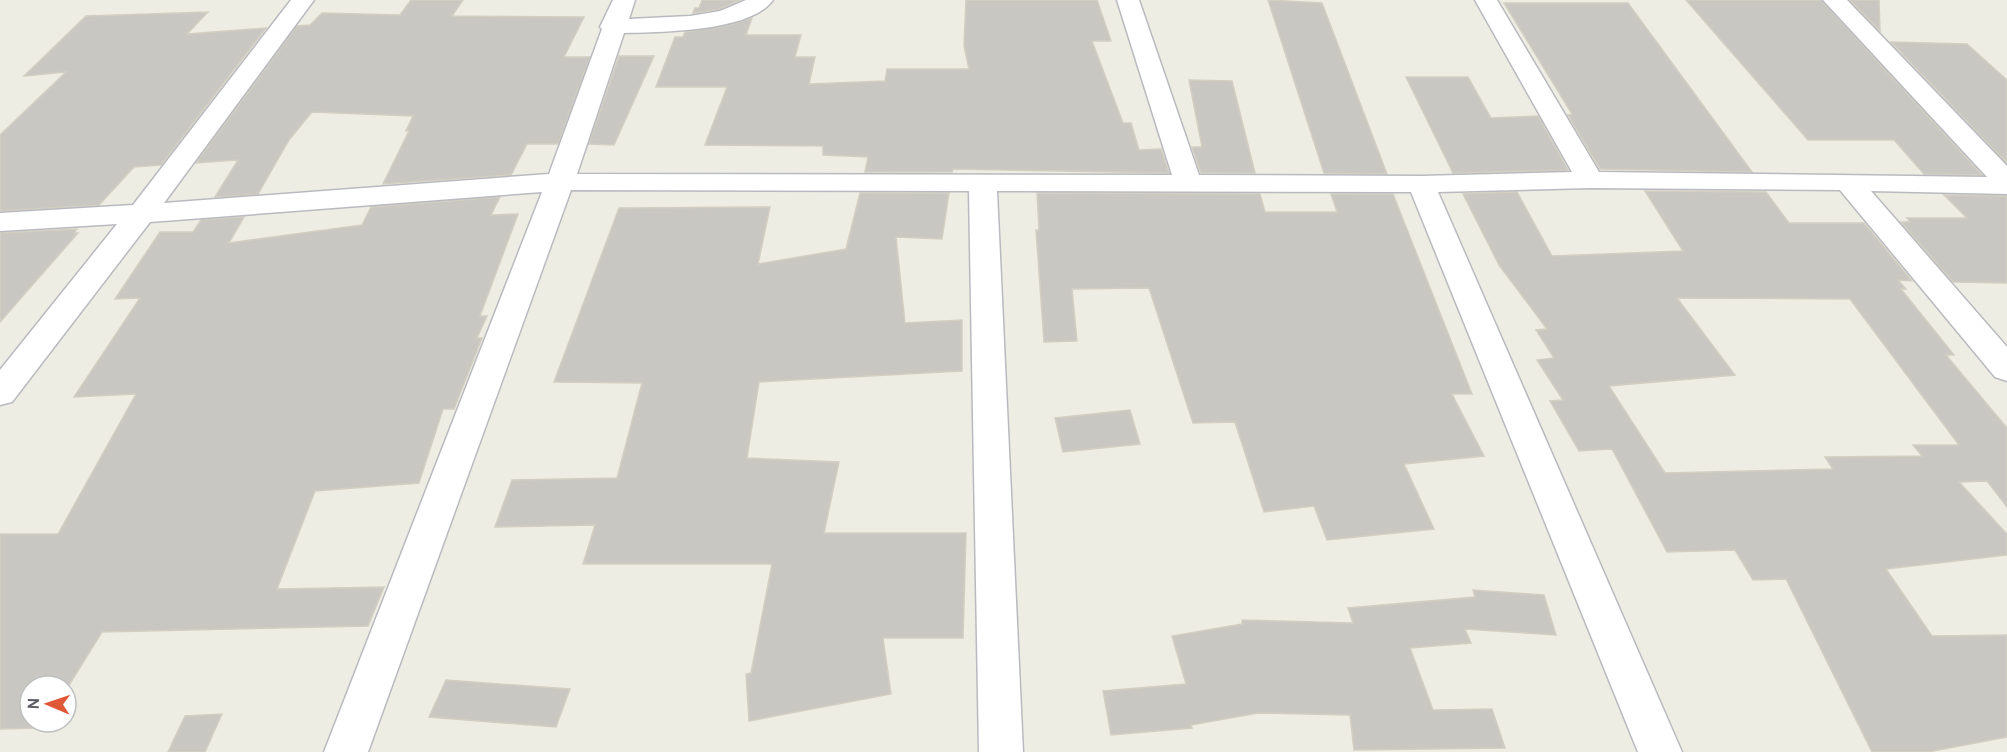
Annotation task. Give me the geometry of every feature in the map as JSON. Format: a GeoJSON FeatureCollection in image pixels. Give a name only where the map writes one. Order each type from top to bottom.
{"type":"FeatureCollection","features":[{"type":"Feature","properties":{"kind":"street"},"geometry":{"type":"LineString","coordinates":[[0,393],[141,214],[303,0]]}},
{"type":"Feature","properties":{"kind":"street"},"geometry":{"type":"LineString","coordinates":[[346,752],[560,182],[618,14],[708,21],[746,11],[762,0]]}},
{"type":"Feature","properties":{"kind":"street"},"geometry":{"type":"LineString","coordinates":[[1128,0],[1188,183]]}},
{"type":"Feature","properties":{"kind":"street"},"geometry":{"type":"LineString","coordinates":[[1486,0],[1590,180]]}},
{"type":"Feature","properties":{"kind":"street"},"geometry":{"type":"LineString","coordinates":[[1834,0],[2007,184]]}},
{"type":"Feature","properties":{"kind":"street"},"geometry":{"type":"LineString","coordinates":[[0,222],[141,214],[560,182],[983,181],[1421,184],[1590,180],[2007,184]]}},
{"type":"Feature","properties":{"kind":"street"},"geometry":{"type":"LineString","coordinates":[[983,181],[1001,752]]}},
{"type":"Feature","properties":{"kind":"street"},"geometry":{"type":"LineString","coordinates":[[1848,182],[2007,369]]}},
{"type":"Feature","properties":{"kind":"street"},"geometry":{"type":"LineString","coordinates":[[1421,184],[1660,752]]}},
{"type":"Feature","properties":{"kind":"building"},"geometry":{"type":"Polygon","coordinates":[[[411,0],[463,0],[452,16],[584,17],[564,57],[590,57],[558,144],[527,144],[511,175],[383,184],[409,131],[406,131],[413,116],[312,112],[289,140],[258,194],[215,197],[238,160],[196,163],[297,26],[310,25],[322,13],[400,15],[411,0]]]}},
{"type":"Feature","properties":{"kind":"building"},"geometry":{"type":"Polygon","coordinates":[[[702,0],[740,0],[719,9],[693,13],[695,8],[699,8],[702,0]]]}},
{"type":"Feature","properties":{"kind":"building"},"geometry":{"type":"Polygon","coordinates":[[[966,0],[1097,0],[1111,41],[1092,41],[1123,123],[1131,123],[1139,150],[1161,149],[1169,173],[953,169],[952,172],[865,172],[868,157],[823,155],[823,146],[705,145],[727,87],[656,87],[675,37],[683,37],[685,32],[726,26],[752,18],[746,35],[801,35],[795,57],[815,57],[809,84],[885,81],[887,69],[969,69],[964,46],[966,0]]]}},
{"type":"Feature","properties":{"kind":"building"},"geometry":{"type":"Polygon","coordinates":[[[1268,0],[1322,3],[1387,174],[1324,173],[1268,0]]]}},
{"type":"Feature","properties":{"kind":"building"},"geometry":{"type":"Polygon","coordinates":[[[1686,0],[1821,0],[1982,175],[1924,174],[1894,140],[1808,140],[1686,0]]]}},
{"type":"Feature","properties":{"kind":"building"},"geometry":{"type":"Polygon","coordinates":[[[1850,0],[1879,0],[1880,31],[1850,0]]]}},
{"type":"Feature","properties":{"kind":"building"},"geometry":{"type":"Polygon","coordinates":[[[1504,3],[1628,3],[1752,172],[1600,169],[1568,115],[1572,114],[1504,3]]]}},
{"type":"Feature","properties":{"kind":"building"},"geometry":{"type":"Polygon","coordinates":[[[208,12],[187,34],[266,28],[161,165],[134,167],[99,205],[0,211],[0,135],[66,72],[24,76],[86,16],[208,12]]]}},
{"type":"Feature","properties":{"kind":"building"},"geometry":{"type":"Polygon","coordinates":[[[1891,42],[1967,44],[2007,80],[2007,163],[1891,42]]]}},
{"type":"Feature","properties":{"kind":"building"},"geometry":{"type":"Polygon","coordinates":[[[619,56],[654,56],[614,145],[589,144],[619,56]]]}},
{"type":"Feature","properties":{"kind":"building"},"geometry":{"type":"Polygon","coordinates":[[[1406,77],[1468,77],[1491,118],[1538,116],[1568,170],[1453,173],[1406,77]]]}},
{"type":"Feature","properties":{"kind":"building"},"geometry":{"type":"Polygon","coordinates":[[[1189,80],[1232,81],[1255,173],[1201,173],[1192,147],[1202,147],[1189,80]]]}},
{"type":"Feature","properties":{"kind":"building"},"geometry":{"type":"Polygon","coordinates":[[[1645,191],[1766,192],[1789,223],[1864,223],[1912,281],[1898,280],[1906,289],[1901,289],[1954,355],[1946,355],[2007,428],[2007,507],[1987,481],[1959,482],[2007,534],[2007,555],[1886,569],[1932,636],[2007,635],[2007,737],[1928,752],[1872,752],[1786,579],[1753,580],[1735,550],[1667,552],[1612,449],[1579,451],[1550,401],[1563,400],[1537,360],[1554,358],[1536,330],[1547,329],[1499,265],[1463,194],[1517,192],[1552,256],[1683,251],[1645,191]],[[1677,298],[1735,375],[1609,386],[1665,473],[1833,469],[1825,457],[1922,456],[1913,445],[1959,445],[1850,299],[1677,298]]]}},
{"type":"Feature","properties":{"kind":"building"},"geometry":{"type":"Polygon","coordinates":[[[860,193],[949,193],[942,239],[896,237],[905,323],[962,320],[962,371],[759,382],[747,458],[839,462],[824,533],[966,533],[963,638],[883,638],[891,694],[749,721],[746,674],[751,673],[772,564],[583,564],[595,525],[495,527],[512,480],[617,478],[642,383],[554,382],[619,208],[770,207],[758,264],[846,249],[860,193]]]}},
{"type":"Feature","properties":{"kind":"building"},"geometry":{"type":"Polygon","coordinates":[[[1037,193],[1260,194],[1265,212],[1337,212],[1331,194],[1393,194],[1472,394],[1452,394],[1484,456],[1404,464],[1434,529],[1327,540],[1314,506],[1264,512],[1235,422],[1193,423],[1149,288],[1072,289],[1077,341],[1044,342],[1036,230],[1039,230],[1037,193]]]}},
{"type":"Feature","properties":{"kind":"building"},"geometry":{"type":"Polygon","coordinates":[[[1944,195],[2007,196],[2007,283],[1953,282],[1901,222],[1910,222],[1907,218],[1967,218],[1944,195]]]}},
{"type":"Feature","properties":{"kind":"building"},"geometry":{"type":"Polygon","coordinates":[[[500,197],[491,215],[518,214],[480,316],[487,316],[477,338],[482,338],[454,409],[443,409],[419,483],[315,491],[277,589],[384,587],[368,626],[102,632],[76,674],[18,674],[18,729],[0,729],[0,534],[58,534],[136,394],[74,397],[140,298],[115,299],[160,232],[193,232],[201,220],[244,217],[229,243],[362,225],[371,207],[500,197]]]}},
{"type":"Feature","properties":{"kind":"building"},"geometry":{"type":"Polygon","coordinates":[[[77,229],[74,233],[78,233],[0,322],[0,233],[77,229]]]}},
{"type":"Feature","properties":{"kind":"building"},"geometry":{"type":"Polygon","coordinates":[[[1130,410],[1140,444],[1063,452],[1055,418],[1130,410]]]}},
{"type":"Feature","properties":{"kind":"building"},"geometry":{"type":"Polygon","coordinates":[[[1473,590],[1544,595],[1556,635],[1465,629],[1471,643],[1410,648],[1433,710],[1492,709],[1505,748],[1354,750],[1350,715],[1258,713],[1191,725],[1192,728],[1111,735],[1103,691],[1186,684],[1172,636],[1242,624],[1242,620],[1353,623],[1348,608],[1475,597],[1473,590]]]}},
{"type":"Feature","properties":{"kind":"building"},"geometry":{"type":"Polygon","coordinates":[[[446,680],[570,689],[556,727],[429,717],[446,680]]]}},
{"type":"Feature","properties":{"kind":"building"},"geometry":{"type":"Polygon","coordinates":[[[222,714],[205,752],[168,752],[185,716],[222,714]]]}}]}
